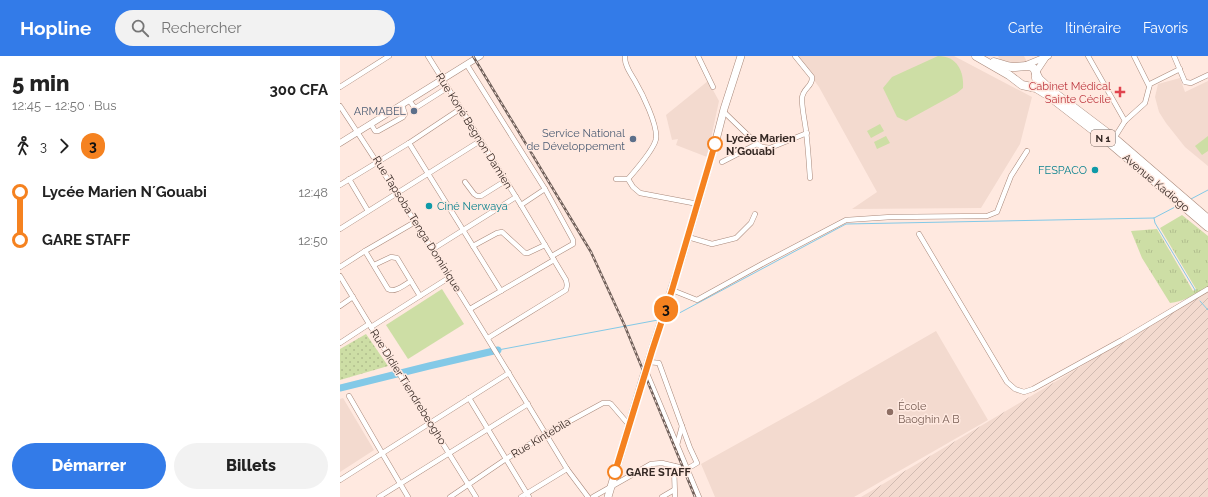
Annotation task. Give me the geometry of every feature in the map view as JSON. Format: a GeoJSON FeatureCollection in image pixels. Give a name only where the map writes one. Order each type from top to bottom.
{"type":"FeatureCollection","features":[{"type":"Feature","properties":{"kind":"highway","name":"N 1"},"geometry":{"type":"LineString","coordinates":[[978,57],[1007,66],[1024,66],[1033,68],[1036,73]]}},
{"type":"Feature","properties":{"kind":"highway","name":"N 1"},"geometry":{"type":"LineString","coordinates":[[978,57],[1005,72],[1025,86]]}},
{"type":"Feature","properties":{"kind":"highway"},"geometry":{"type":"LineString","coordinates":[[1018,81],[1016,76],[1018,69],[1024,66]]}},
{"type":"Feature","properties":{"kind":"highway"},"geometry":{"type":"LineString","coordinates":[[1025,86],[1031,85],[1034,82],[1036,73]]}},
{"type":"Feature","properties":{"kind":"highway","name":"Avenue Kadiogo"},"geometry":{"type":"LineString","coordinates":[[1036,73],[1041,81],[1052,92],[1177,196],[1192,209],[1208,227]]}},
{"type":"Feature","properties":{"kind":"highway","name":"Avenue Kadiogo"},"geometry":{"type":"LineString","coordinates":[[1025,86],[1036,88],[1049,96],[1112,141]]}},
{"type":"Feature","properties":{"kind":"highway","name":"Avenue Kadiogo"},"geometry":{"type":"LineString","coordinates":[[1192,209],[1208,218]]}},
{"type":"Feature","properties":{"kind":"main road"},"geometry":{"type":"LineString","coordinates":[[608,497],[658,331],[665,314],[698,204],[724,109],[741,56]]}},
{"type":"Feature","properties":{"kind":"street"},"geometry":{"type":"LineString","coordinates":[[340,87],[389,56]]}},
{"type":"Feature","properties":{"kind":"street","name":"Rue Koné Begnon Damien"},"geometry":{"type":"LineString","coordinates":[[428,56],[566,280],[566,290],[488,338]]}},
{"type":"Feature","properties":{"kind":"street"},"geometry":{"type":"LineString","coordinates":[[340,144],[480,56]]}},
{"type":"Feature","properties":{"kind":"street"},"geometry":{"type":"LineString","coordinates":[[625,56],[628,69],[640,89],[654,123],[656,139],[654,145],[628,180]]}},
{"type":"Feature","properties":{"kind":"street"},"geometry":{"type":"LineString","coordinates":[[698,56],[713,87]]}},
{"type":"Feature","properties":{"kind":"street"},"geometry":{"type":"LineString","coordinates":[[795,56],[812,77],[811,84],[803,93],[802,101],[807,133],[810,178]]}},
{"type":"Feature","properties":{"kind":"street"},"geometry":{"type":"LineString","coordinates":[[1024,66],[1047,56]]}},
{"type":"Feature","properties":{"kind":"street"},"geometry":{"type":"LineString","coordinates":[[1036,73],[1047,56]]}},
{"type":"Feature","properties":{"kind":"street"},"geometry":{"type":"LineString","coordinates":[[1088,56],[1125,122]]}},
{"type":"Feature","properties":{"kind":"street"},"geometry":{"type":"LineString","coordinates":[[1134,56],[1149,86]]}},
{"type":"Feature","properties":{"kind":"street"},"geometry":{"type":"LineString","coordinates":[[1174,56],[1184,80],[1189,83],[1208,75]]}},
{"type":"Feature","properties":{"kind":"street"},"geometry":{"type":"LineString","coordinates":[[467,65],[544,189],[574,241],[573,244],[553,258],[502,291],[470,309]]}},
{"type":"Feature","properties":{"kind":"street"},"geometry":{"type":"LineString","coordinates":[[1112,141],[1125,122],[1145,103],[1149,86],[1180,69]]}},
{"type":"Feature","properties":{"kind":"street"},"geometry":{"type":"LineString","coordinates":[[409,100],[412,106],[417,107],[447,88]]}},
{"type":"Feature","properties":{"kind":"street"},"geometry":{"type":"LineString","coordinates":[[371,124],[375,131],[378,131],[403,117],[405,114],[402,105]]}},
{"type":"Feature","properties":{"kind":"street","name":"Rue Tapsoba Tenga Dominique"},"geometry":{"type":"LineString","coordinates":[[340,106],[450,277],[567,468],[588,497]]}},
{"type":"Feature","properties":{"kind":"street"},"geometry":{"type":"LineString","coordinates":[[340,185],[409,143],[460,109]]}},
{"type":"Feature","properties":{"kind":"street"},"geometry":{"type":"LineString","coordinates":[[724,112],[762,147],[770,148],[807,133]]}},
{"type":"Feature","properties":{"kind":"street"},"geometry":{"type":"LineString","coordinates":[[340,228],[480,141]]}},
{"type":"Feature","properties":{"kind":"street"},"geometry":{"type":"LineString","coordinates":[[409,143],[502,291]]}},
{"type":"Feature","properties":{"kind":"street"},"geometry":{"type":"LineString","coordinates":[[722,162],[757,144]]}},
{"type":"Feature","properties":{"kind":"street"},"geometry":{"type":"LineString","coordinates":[[672,290],[697,300],[783,252],[846,220],[891,217],[987,216],[997,212],[1011,176],[1026,151]]}},
{"type":"Feature","properties":{"kind":"street"},"geometry":{"type":"LineString","coordinates":[[349,179],[368,211]]}},
{"type":"Feature","properties":{"kind":"street"},"geometry":{"type":"LineString","coordinates":[[616,179],[628,180],[640,193],[698,204]]}},
{"type":"Feature","properties":{"kind":"street"},"geometry":{"type":"LineString","coordinates":[[465,182],[474,194],[481,196],[505,181]]}},
{"type":"Feature","properties":{"kind":"street"},"geometry":{"type":"LineString","coordinates":[[521,205],[544,189]]}},
{"type":"Feature","properties":{"kind":"street"},"geometry":{"type":"LineString","coordinates":[[433,250],[516,197]]}},
{"type":"Feature","properties":{"kind":"street"},"geometry":{"type":"LineString","coordinates":[[688,237],[712,244],[736,238],[751,223],[755,214]]}},
{"type":"Feature","properties":{"kind":"street"},"geometry":{"type":"LineString","coordinates":[[340,267],[415,222]]}},
{"type":"Feature","properties":{"kind":"street"},"geometry":{"type":"LineString","coordinates":[[473,246],[497,233],[502,232],[525,253],[545,245]]}},
{"type":"Feature","properties":{"kind":"street"},"geometry":{"type":"LineString","coordinates":[[919,234],[1007,382],[1015,389],[1024,392],[1033,389],[1084,361],[1208,289]]}},
{"type":"Feature","properties":{"kind":"street"},"geometry":{"type":"LineString","coordinates":[[365,251],[388,289],[391,291],[411,282]]}},
{"type":"Feature","properties":{"kind":"street"},"geometry":{"type":"LineString","coordinates":[[374,265],[394,256],[420,296]]}},
{"type":"Feature","properties":{"kind":"street","name":"Rue Didier Tiendrebeogho"},"geometry":{"type":"LineString","coordinates":[[340,276],[476,497]]}},
{"type":"Feature","properties":{"kind":"street"},"geometry":{"type":"LineString","coordinates":[[340,343],[450,277]]}},
{"type":"Feature","properties":{"kind":"street"},"geometry":{"type":"LineString","coordinates":[[340,306],[353,298]]}},
{"type":"Feature","properties":{"kind":"street"},"geometry":{"type":"LineString","coordinates":[[593,497],[651,464],[662,463],[687,468],[697,463],[659,363],[649,362]]}},
{"type":"Feature","properties":{"kind":"street"},"geometry":{"type":"LineString","coordinates":[[646,371],[699,497]]}},
{"type":"Feature","properties":{"kind":"street"},"geometry":{"type":"LineString","coordinates":[[340,480],[429,422],[509,373]]}},
{"type":"Feature","properties":{"kind":"street"},"geometry":{"type":"LineString","coordinates":[[349,396],[408,497]]}},
{"type":"Feature","properties":{"kind":"street"},"geometry":{"type":"LineString","coordinates":[[469,398],[528,495]]}},
{"type":"Feature","properties":{"kind":"street","name":"Rue Kintebila"},"geometry":{"type":"LineString","coordinates":[[450,497],[546,434],[598,405],[606,402],[612,404],[629,425]]}},
{"type":"Feature","properties":{"kind":"street"},"geometry":{"type":"LineString","coordinates":[[379,497],[528,404]]}},
{"type":"Feature","properties":{"kind":"street"},"geometry":{"type":"LineString","coordinates":[[677,445],[682,425]]}},
{"type":"Feature","properties":{"kind":"street"},"geometry":{"type":"LineString","coordinates":[[674,466],[675,497]]}},
{"type":"Feature","properties":{"kind":"street"},"geometry":{"type":"LineString","coordinates":[[521,497],[528,495],[567,468]]}},
{"type":"Feature","properties":{"kind":"street"},"geometry":{"type":"LineString","coordinates":[[662,497],[674,490]]}},
{"type":"Feature","properties":{"kind":"shaded area"},"geometry":{"type":"Polygon","coordinates":[[[796,56],[954,56],[1032,97],[1020,144],[981,208],[852,209],[877,192],[819,87],[796,56]]]}},
{"type":"Feature","properties":{"kind":"shaded area"},"geometry":{"type":"Polygon","coordinates":[[[998,56],[1024,56],[1027,62],[1013,63],[1000,60],[998,56]]]}},
{"type":"Feature","properties":{"kind":"shaded area"},"geometry":{"type":"Polygon","coordinates":[[[1180,78],[1185,92],[1208,81],[1208,166],[1185,147],[1159,112],[1155,97],[1158,84],[1180,78]]]}},
{"type":"Feature","properties":{"kind":"shaded area"},"geometry":{"type":"Polygon","coordinates":[[[708,81],[719,101],[707,157],[676,145],[678,139],[672,140],[666,115],[708,81]]]}},
{"type":"Feature","properties":{"kind":"shaded area"},"geometry":{"type":"Polygon","coordinates":[[[1208,291],[1208,497],[861,497],[974,430],[1208,291]]]}},
{"type":"Feature","properties":{"kind":"shaded area","name":"École Baoghin A B"},"geometry":{"type":"Polygon","coordinates":[[[936,331],[988,420],[854,497],[715,497],[701,464],[936,331]]]}},
{"type":"Feature","properties":{"kind":"shaded area"},"geometry":{"type":"Polygon","coordinates":[[[343,398],[374,450],[340,472],[340,399],[343,398]]]}},
{"type":"Feature","properties":{"kind":"green space"},"geometry":{"type":"Polygon","coordinates":[[[938,56],[945,57],[955,62],[961,70],[963,88],[957,93],[906,121],[897,117],[883,88],[892,77],[938,56]]]}},
{"type":"Feature","properties":{"kind":"green space"},"geometry":{"type":"Polygon","coordinates":[[[880,124],[884,131],[871,138],[867,131],[880,124]]]}},
{"type":"Feature","properties":{"kind":"green space"},"geometry":{"type":"Polygon","coordinates":[[[886,136],[890,143],[877,149],[874,142],[886,136]]]}},
{"type":"Feature","properties":{"kind":"green space"},"geometry":{"type":"Polygon","coordinates":[[[1208,136],[1208,151],[1202,155],[1195,146],[1208,136]]]}},
{"type":"Feature","properties":{"kind":"green space"},"geometry":{"type":"Polygon","coordinates":[[[1182,215],[1208,236],[1208,287],[1195,295],[1170,303],[1142,258],[1131,231],[1157,229],[1193,291],[1196,289],[1160,228],[1182,215]]]}},
{"type":"Feature","properties":{"kind":"green space"},"geometry":{"type":"Polygon","coordinates":[[[442,289],[464,324],[408,359],[386,325],[442,289]]]}},
{"type":"Feature","properties":{"kind":"green space"},"geometry":{"type":"Polygon","coordinates":[[[366,334],[388,366],[340,380],[340,349],[366,334]]]}},
{"type":"Feature","properties":{"kind":"waterway"},"geometry":{"type":"LineString","coordinates":[[1191,199],[1208,190]]}},
{"type":"Feature","properties":{"kind":"waterway"},"geometry":{"type":"LineString","coordinates":[[665,319],[670,318],[846,224],[1154,218],[1177,206]]}},
{"type":"Feature","properties":{"kind":"waterway"},"geometry":{"type":"LineString","coordinates":[[1154,218],[1155,223],[1195,290]]}},
{"type":"Feature","properties":{"kind":"waterway"},"geometry":{"type":"LineString","coordinates":[[1200,301],[1208,310]]}},
{"type":"Feature","properties":{"kind":"waterway"},"geometry":{"type":"LineString","coordinates":[[498,350],[658,320]]}},
{"type":"Feature","properties":{"kind":"waterway"},"geometry":{"type":"LineString","coordinates":[[340,388],[498,350]]}},
{"type":"Feature","properties":{"kind":"railway"},"geometry":{"type":"LineString","coordinates":[[473,56],[591,252],[624,324],[695,497]]}},
{"type":"Feature","properties":{"kind":"bus line","name":"3"},"geometry":{"type":"LineString","coordinates":[[615,472],[658,331],[665,314],[715,144]]}},
{"type":"Feature","properties":{"kind":"place","name":"Cabinet Médical Sainte Cécile"},"geometry":{"type":"Point","coordinates":[1120,92]}},
{"type":"Feature","properties":{"kind":"place","name":"ARMABEL"},"geometry":{"type":"Point","coordinates":[414,111]}},
{"type":"Feature","properties":{"kind":"place","name":"Service National de Développement"},"geometry":{"type":"Point","coordinates":[633,139]}},
{"type":"Feature","properties":{"kind":"place","name":"Lycée Marien N´Gouabi"},"geometry":{"type":"Point","coordinates":[715,144]}},
{"type":"Feature","properties":{"kind":"place","name":"FESPACO"},"geometry":{"type":"Point","coordinates":[1095,170]}},
{"type":"Feature","properties":{"kind":"place","name":"Ciné Nerwaya"},"geometry":{"type":"Point","coordinates":[429,206]}},
{"type":"Feature","properties":{"kind":"place","name":"École Baoghin A B"},"geometry":{"type":"Point","coordinates":[890,412]}},
{"type":"Feature","properties":{"kind":"place","name":"GARE STAFF"},"geometry":{"type":"Point","coordinates":[615,472]}}]}
